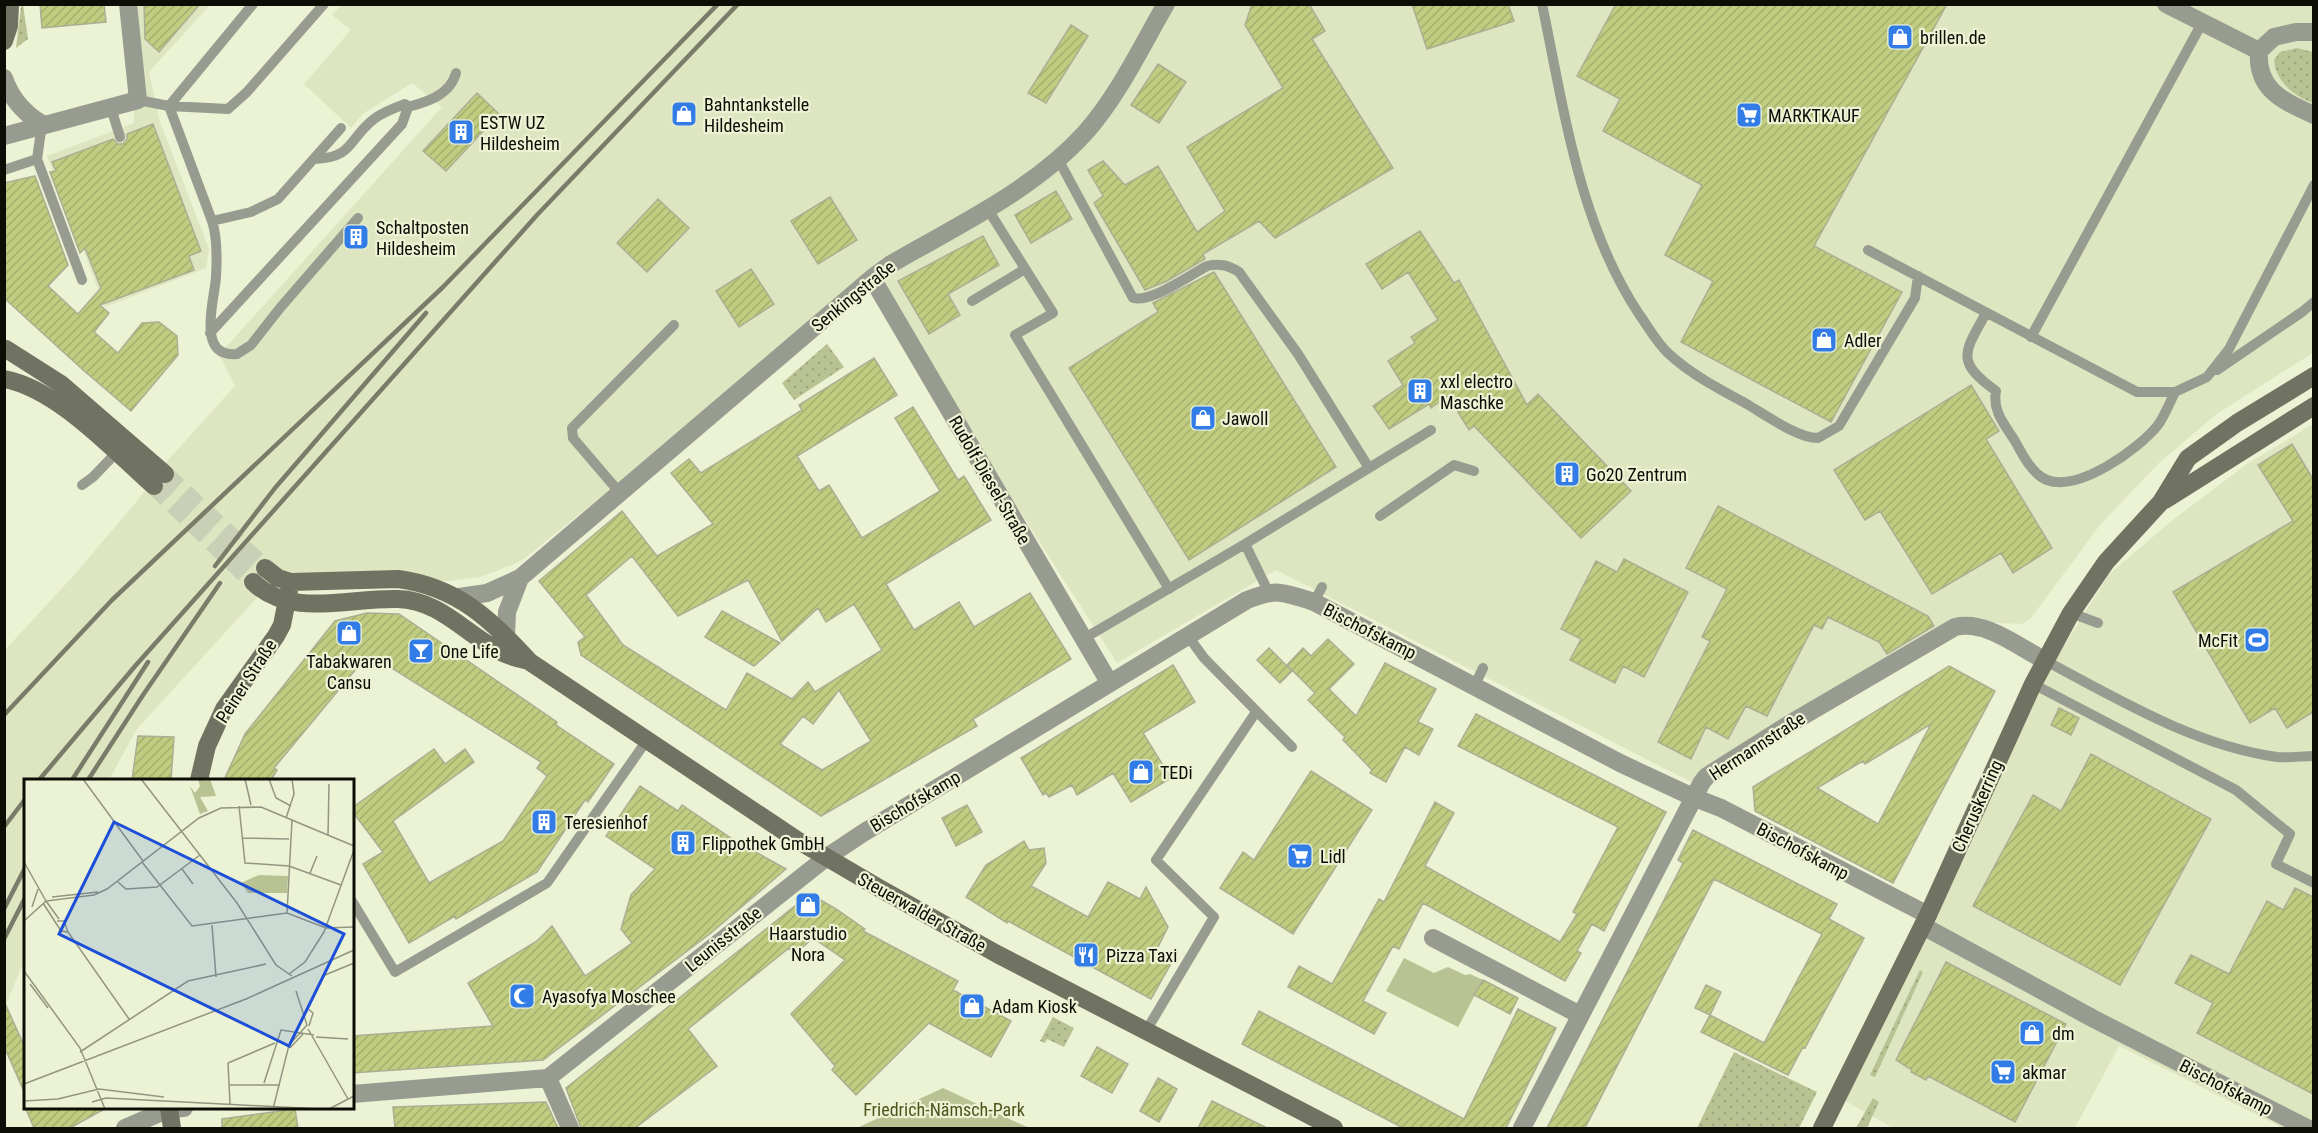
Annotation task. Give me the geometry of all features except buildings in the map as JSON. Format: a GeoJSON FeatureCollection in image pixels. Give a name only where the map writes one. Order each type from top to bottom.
{"type":"FeatureCollection","features":[{"type":"Feature","properties":{"kind":"street"},"geometry":{"type":"LineString","coordinates":[[4,41],[9,26],[10,4]]}},
{"type":"Feature","properties":{"kind":"street"},"geometry":{"type":"LineString","coordinates":[[4,136],[138,100],[128,4]]}},
{"type":"Feature","properties":{"kind":"street","name":"Senkingstraße"},"geometry":{"type":"LineString","coordinates":[[459,597],[487,593],[520,578],[872,278],[891,264],[1032,181],[1085,132],[1113,94],[1166,4]]}},
{"type":"Feature","properties":{"kind":"street"},"geometry":{"type":"LineString","coordinates":[[2166,4],[2259,51]]}},
{"type":"Feature","properties":{"kind":"street"},"geometry":{"type":"LineString","coordinates":[[2313,32],[2296,32],[2274,37],[2259,51],[2258,66],[2262,80],[2277,97],[2313,115]]}},
{"type":"Feature","properties":{"kind":"street"},"geometry":{"type":"LineString","coordinates":[[4,78],[16,103],[42,124]]}},
{"type":"Feature","properties":{"kind":"street","name":"Rudolf-Diesel-Straße"},"geometry":{"type":"LineString","coordinates":[[872,278],[1109,682]]}},
{"type":"Feature","properties":{"kind":"street"},"geometry":{"type":"LineString","coordinates":[[4,379],[26,384],[51,398],[116,453],[159,480],[61,384],[5,351]]}},
{"type":"Feature","properties":{"kind":"street","name":"Cheruskerring"},"geometry":{"type":"LineString","coordinates":[[1822,1128],[1925,920],[2044,660],[2071,613],[2106,562],[2161,502],[2188,458],[2237,423],[2313,376]]}},
{"type":"Feature","properties":{"kind":"street","name":"Cheruskerring"},"geometry":{"type":"LineString","coordinates":[[2161,502],[2313,406]]}},
{"type":"Feature","properties":{"kind":"street"},"geometry":{"type":"LineString","coordinates":[[265,568],[278,578],[291,582]]}},
{"type":"Feature","properties":{"kind":"street","name":"Senkingstraße"},"geometry":{"type":"LineString","coordinates":[[506,636],[507,612],[520,578]]}},
{"type":"Feature","properties":{"kind":"street","name":"Steuerwalder Straße"},"geometry":{"type":"LineString","coordinates":[[291,582],[398,579],[416,581],[459,597],[506,636],[530,662],[797,840],[997,954],[1334,1128]]}},
{"type":"Feature","properties":{"kind":"street"},"geometry":{"type":"LineString","coordinates":[[253,582],[272,596],[287,601]]}},
{"type":"Feature","properties":{"kind":"street","name":"Peiner Straße"},"geometry":{"type":"LineString","coordinates":[[199,779],[207,746],[224,709],[282,625],[291,582]]}},
{"type":"Feature","properties":{"kind":"street","name":"Bischofskamp"},"geometry":{"type":"LineString","coordinates":[[827,857],[1109,682],[1247,600],[1268,591],[1318,595],[1475,685],[1620,763],[1721,808],[1925,920],[2094,1019],[2307,1128]]}},
{"type":"Feature","properties":{"kind":"street","name":"Steuerwalder Straße"},"geometry":{"type":"LineString","coordinates":[[287,601],[331,603],[399,599],[421,602],[436,609],[503,653],[530,662]]}},
{"type":"Feature","properties":{"kind":"street","name":"Hermannstraße"},"geometry":{"type":"LineString","coordinates":[[1522,1128],[1702,782],[1722,766],[1955,627],[1972,625],[1987,629],[2044,660]]}},
{"type":"Feature","properties":{"kind":"street","name":"Leunisstraße"},"geometry":{"type":"LineString","coordinates":[[548,1078],[827,857]]}},
{"type":"Feature","properties":{"kind":"street"},"geometry":{"type":"LineString","coordinates":[[1433,938],[1581,1016]]}},
{"type":"Feature","properties":{"kind":"street"},"geometry":{"type":"LineString","coordinates":[[354,1094],[548,1078],[570,1128]]}},
{"type":"Feature","properties":{"kind":"street"},"geometry":{"type":"LineString","coordinates":[[125,1128],[172,1109]]}},
{"type":"Feature","properties":{"kind":"street"},"geometry":{"type":"LineString","coordinates":[[172,1128],[174,1109]]}},
{"type":"Feature","properties":{"kind":"lane"},"geometry":{"type":"LineString","coordinates":[[170,106],[253,4]]}},
{"type":"Feature","properties":{"kind":"lane"},"geometry":{"type":"LineString","coordinates":[[138,100],[170,106],[228,109],[247,92],[324,4]]}},
{"type":"Feature","properties":{"kind":"lane"},"geometry":{"type":"LineString","coordinates":[[1542,4],[1578,168],[1607,254],[1633,305],[1651,332],[1668,353],[1683,366],[1712,385],[1801,434],[1818,438],[1839,426],[1916,298],[1918,276]]}},
{"type":"Feature","properties":{"kind":"lane"},"geometry":{"type":"LineString","coordinates":[[2031,337],[2202,23]]}},
{"type":"Feature","properties":{"kind":"lane"},"geometry":{"type":"LineString","coordinates":[[314,159],[338,156],[373,120],[397,107],[405,104],[408,107],[434,100],[451,84],[456,73]]}},
{"type":"Feature","properties":{"kind":"lane"},"geometry":{"type":"LineString","coordinates":[[170,106],[216,233],[216,274],[210,333],[215,344],[222,351],[231,354],[246,349],[358,218]]}},
{"type":"Feature","properties":{"kind":"lane"},"geometry":{"type":"LineString","coordinates":[[210,333],[402,123],[408,107]]}},
{"type":"Feature","properties":{"kind":"lane"},"geometry":{"type":"LineString","coordinates":[[111,108],[120,137]]}},
{"type":"Feature","properties":{"kind":"lane"},"geometry":{"type":"LineString","coordinates":[[42,124],[37,159],[82,280]]}},
{"type":"Feature","properties":{"kind":"lane"},"geometry":{"type":"LineString","coordinates":[[212,221],[251,212],[271,203],[284,193],[341,128]]}},
{"type":"Feature","properties":{"kind":"lane"},"geometry":{"type":"LineString","coordinates":[[4,170],[37,159]]}},
{"type":"Feature","properties":{"kind":"lane"},"geometry":{"type":"LineString","coordinates":[[1058,159],[1133,298],[1150,297],[1207,266],[1224,264],[1239,272],[1298,354],[1369,468]]}},
{"type":"Feature","properties":{"kind":"lane"},"geometry":{"type":"LineString","coordinates":[[2207,377],[2229,348],[2313,185]]}},
{"type":"Feature","properties":{"kind":"lane"},"geometry":{"type":"LineString","coordinates":[[987,208],[1053,313],[1015,335],[1169,589]]}},
{"type":"Feature","properties":{"kind":"lane"},"geometry":{"type":"LineString","coordinates":[[1868,250],[2137,393],[2175,392],[2207,377],[2302,312],[2313,302]]}},
{"type":"Feature","properties":{"kind":"lane"},"geometry":{"type":"LineString","coordinates":[[972,301],[1025,269]]}},
{"type":"Feature","properties":{"kind":"lane"},"geometry":{"type":"LineString","coordinates":[[1986,313],[1966,349],[1969,364],[1978,378],[1996,392],[1994,403],[2002,422],[2033,470],[2046,480],[2074,480],[2098,472],[2127,454],[2159,424],[2175,392]]}},
{"type":"Feature","properties":{"kind":"lane"},"geometry":{"type":"LineString","coordinates":[[620,493],[573,438],[572,428],[674,325]]}},
{"type":"Feature","properties":{"kind":"lane"},"geometry":{"type":"LineString","coordinates":[[1083,639],[1245,544],[1431,430]]}},
{"type":"Feature","properties":{"kind":"lane"},"geometry":{"type":"LineString","coordinates":[[82,485],[116,453]]}},
{"type":"Feature","properties":{"kind":"lane"},"geometry":{"type":"LineString","coordinates":[[1380,516],[1454,465],[1474,471]]}},
{"type":"Feature","properties":{"kind":"lane"},"geometry":{"type":"LineString","coordinates":[[1245,544],[1268,591]]}},
{"type":"Feature","properties":{"kind":"lane"},"geometry":{"type":"LineString","coordinates":[[2071,613],[2098,623]]}},
{"type":"Feature","properties":{"kind":"lane"},"geometry":{"type":"LineString","coordinates":[[1188,636],[1203,658],[1292,747]]}},
{"type":"Feature","properties":{"kind":"lane"},"geometry":{"type":"LineString","coordinates":[[2044,660],[2152,717],[2191,733],[2242,750],[2279,757],[2313,756]]}},
{"type":"Feature","properties":{"kind":"lane"},"geometry":{"type":"LineString","coordinates":[[1475,685],[1483,668]]}},
{"type":"Feature","properties":{"kind":"lane"},"geometry":{"type":"LineString","coordinates":[[2033,684],[2236,790],[2290,834],[2276,864],[2313,883]]}},
{"type":"Feature","properties":{"kind":"lane"},"geometry":{"type":"LineString","coordinates":[[1146,1031],[1214,917],[1156,860],[1256,712]]}},
{"type":"Feature","properties":{"kind":"lane"},"geometry":{"type":"LineString","coordinates":[[354,904],[395,972],[547,883],[647,740]]}},
{"type":"Feature","properties":{"kind":"shaded area"},"geometry":{"type":"Polygon","coordinates":[[[133,5],[210,5],[149,72],[160,122],[209,249],[206,268],[105,307],[47,156],[134,123],[133,5]]]}},
{"type":"Feature","properties":{"kind":"shaded area"},"geometry":{"type":"Polygon","coordinates":[[[341,5],[2313,5],[2313,353],[2218,413],[2159,463],[2100,525],[2031,618],[2022,624],[1971,622],[1693,783],[1276,570],[1117,663],[872,280],[521,561],[481,577],[439,582],[276,577],[136,730],[110,779],[24,779],[24,961],[5,1007],[5,650],[75,574],[137,501],[168,460],[235,386],[219,355],[442,107],[412,83],[364,113],[351,128],[304,84],[351,30],[332,15],[341,5]]]}},
{"type":"Feature","properties":{"kind":"shaded area"},"geometry":{"type":"Polygon","coordinates":[[[2313,424],[2313,1128],[2283,1128],[2119,1046],[2075,1128],[1893,1128],[1837,1096],[2033,689],[2062,649],[2109,574],[2174,519],[2247,464],[2313,424]]]}},
{"type":"Feature","properties":{"kind":"green space"},"geometry":{"type":"Polygon","coordinates":[[[23,5],[28,39],[16,48],[21,7],[23,5]]]}},
{"type":"Feature","properties":{"kind":"green space"},"geometry":{"type":"Polygon","coordinates":[[[2297,48],[2313,52],[2313,103],[2287,87],[2275,68],[2274,60],[2280,52],[2297,48]]]}},
{"type":"Feature","properties":{"kind":"green space"},"geometry":{"type":"Polygon","coordinates":[[[827,344],[844,367],[794,400],[782,383],[827,344]]]}},
{"type":"Feature","properties":{"kind":"green space"},"geometry":{"type":"Polygon","coordinates":[[[1404,958],[1434,973],[1448,967],[1483,980],[1458,1027],[1386,991],[1404,958]]]}},
{"type":"Feature","properties":{"kind":"green space"},"geometry":{"type":"Polygon","coordinates":[[[1920,970],[1923,972],[1875,1077],[1870,1075],[1920,970]]]}},
{"type":"Feature","properties":{"kind":"green space"},"geometry":{"type":"Polygon","coordinates":[[[1053,1017],[1074,1028],[1064,1047],[1047,1039],[1045,1043],[1040,1041],[1053,1017]]]}},
{"type":"Feature","properties":{"kind":"green space"},"geometry":{"type":"Polygon","coordinates":[[[1734,1052],[1817,1092],[1799,1128],[1697,1128],[1734,1052]]]}},
{"type":"Feature","properties":{"kind":"green space","name":"Friedrich-Nämsch-Park"},"geometry":{"type":"Polygon","coordinates":[[[943,1088],[1029,1128],[857,1128],[943,1088]]]}},
{"type":"Feature","properties":{"kind":"green space"},"geometry":{"type":"Polygon","coordinates":[[[1873,1098],[1879,1102],[1867,1128],[1856,1128],[1873,1098]]]}},
{"type":"Feature","properties":{"kind":"tunnel"},"geometry":{"type":"LineString","coordinates":[[165,474],[265,568]]}},
{"type":"Feature","properties":{"kind":"tunnel"},"geometry":{"type":"LineString","coordinates":[[154,486],[253,582]]}},
{"type":"Feature","properties":{"kind":"railway"},"geometry":{"type":"LineString","coordinates":[[4,715],[112,600],[443,287],[718,4]]}},
{"type":"Feature","properties":{"kind":"railway"},"geometry":{"type":"LineString","coordinates":[[40,779],[136,665],[537,215],[738,4]]}},
{"type":"Feature","properties":{"kind":"railway"},"geometry":{"type":"LineString","coordinates":[[215,566],[275,488],[426,313]]}},
{"type":"Feature","properties":{"kind":"railway"},"geometry":{"type":"LineString","coordinates":[[89,779],[220,583]]}},
{"type":"Feature","properties":{"kind":"railway"},"geometry":{"type":"LineString","coordinates":[[73,779],[148,662]]}},
{"type":"Feature","properties":{"kind":"railway"},"geometry":{"type":"LineString","coordinates":[[4,827],[24,801]]}},
{"type":"Feature","properties":{"kind":"railway"},"geometry":{"type":"LineString","coordinates":[[4,909],[24,870]]}},
{"type":"Feature","properties":{"kind":"railway"},"geometry":{"type":"LineString","coordinates":[[4,939],[24,900]]}},
{"type":"Feature","properties":{"kind":"place","name":"brillen.de"},"geometry":{"type":"Point","coordinates":[1900,37]}},
{"type":"Feature","properties":{"kind":"place","name":"Bahntankstelle Hildesheim"},"geometry":{"type":"Point","coordinates":[684,114]}},
{"type":"Feature","properties":{"kind":"place","name":"MARKTKAUF"},"geometry":{"type":"Point","coordinates":[1749,115]}},
{"type":"Feature","properties":{"kind":"place","name":"ESTW UZ Hildesheim"},"geometry":{"type":"Point","coordinates":[461,132]}},
{"type":"Feature","properties":{"kind":"place","name":"Schaltposten Hildesheim"},"geometry":{"type":"Point","coordinates":[356,237]}},
{"type":"Feature","properties":{"kind":"place","name":"Adler"},"geometry":{"type":"Point","coordinates":[1824,340]}},
{"type":"Feature","properties":{"kind":"place","name":"xxl electro Maschke"},"geometry":{"type":"Point","coordinates":[1420,391]}},
{"type":"Feature","properties":{"kind":"place","name":"Jawoll"},"geometry":{"type":"Point","coordinates":[1203,418]}},
{"type":"Feature","properties":{"kind":"place","name":"Go20 Zentrum"},"geometry":{"type":"Point","coordinates":[1567,474]}},
{"type":"Feature","properties":{"kind":"place","name":"Tabakwaren Cansu"},"geometry":{"type":"Point","coordinates":[349,633]}},
{"type":"Feature","properties":{"kind":"place","name":"McFit"},"geometry":{"type":"Point","coordinates":[2257,640]}},
{"type":"Feature","properties":{"kind":"place","name":"One Life"},"geometry":{"type":"Point","coordinates":[421,651]}},
{"type":"Feature","properties":{"kind":"place","name":"TEDi"},"geometry":{"type":"Point","coordinates":[1141,772]}},
{"type":"Feature","properties":{"kind":"place","name":"Teresienhof"},"geometry":{"type":"Point","coordinates":[544,822]}},
{"type":"Feature","properties":{"kind":"place","name":"Flippothek GmbH"},"geometry":{"type":"Point","coordinates":[683,843]}},
{"type":"Feature","properties":{"kind":"place","name":"Lidl"},"geometry":{"type":"Point","coordinates":[1300,856]}},
{"type":"Feature","properties":{"kind":"place","name":"Haarstudio Nora"},"geometry":{"type":"Point","coordinates":[808,905]}},
{"type":"Feature","properties":{"kind":"place","name":"Pizza Taxi"},"geometry":{"type":"Point","coordinates":[1086,955]}},
{"type":"Feature","properties":{"kind":"place","name":"Ayasofya Moschee"},"geometry":{"type":"Point","coordinates":[522,996]}},
{"type":"Feature","properties":{"kind":"place","name":"Adam Kiosk"},"geometry":{"type":"Point","coordinates":[972,1006]}},
{"type":"Feature","properties":{"kind":"place","name":"dm"},"geometry":{"type":"Point","coordinates":[2032,1033]}},
{"type":"Feature","properties":{"kind":"place","name":"akmar"},"geometry":{"type":"Point","coordinates":[2003,1072]}}]}
